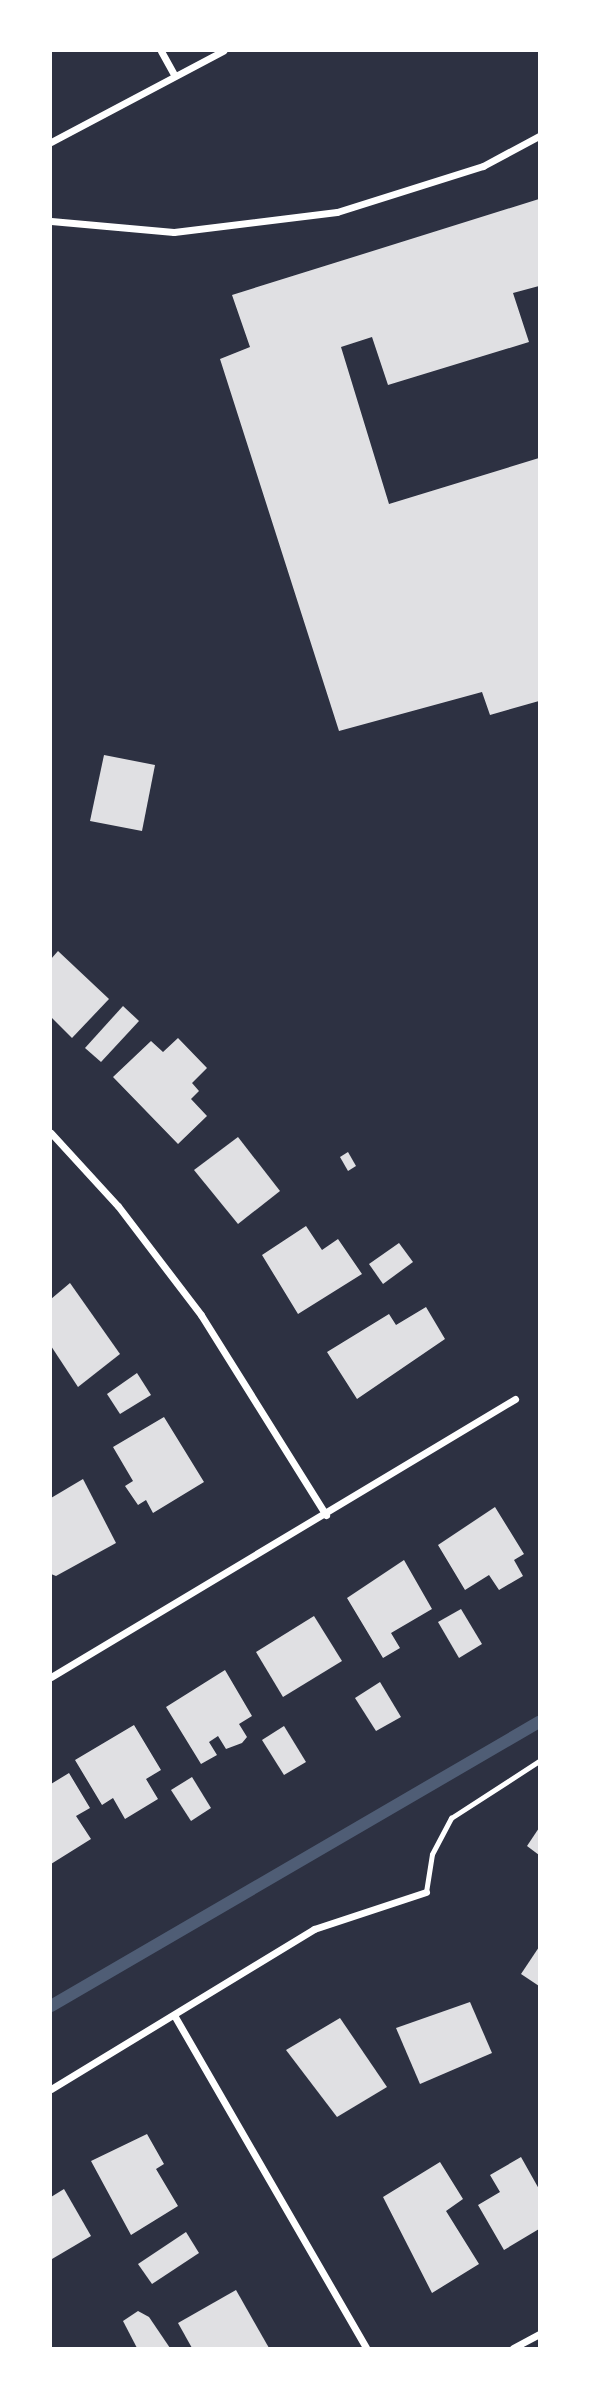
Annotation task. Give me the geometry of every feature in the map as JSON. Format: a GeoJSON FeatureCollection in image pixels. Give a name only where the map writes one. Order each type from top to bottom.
{"type":"FeatureCollection","features":[{"type":"Feature","properties":{"kind":"street"},"geometry":{"type":"LineString","coordinates":[[161,51],[174,74]]}},
{"type":"Feature","properties":{"kind":"street"},"geometry":{"type":"LineString","coordinates":[[51,142],[174,74],[223,51]]}},
{"type":"Feature","properties":{"kind":"street"},"geometry":{"type":"LineString","coordinates":[[51,221],[174,232],[337,212],[483,166],[539,136]]}},
{"type":"Feature","properties":{"kind":"street"},"geometry":{"type":"LineString","coordinates":[[51,1133],[201,1315],[326,1515]]}},
{"type":"Feature","properties":{"kind":"street"},"geometry":{"type":"LineString","coordinates":[[51,1678],[515,1399]]}},
{"type":"Feature","properties":{"kind":"street"},"geometry":{"type":"LineString","coordinates":[[51,2089],[314,1929],[426,1892]]}},
{"type":"Feature","properties":{"kind":"street"},"geometry":{"type":"LineString","coordinates":[[174,2015],[366,2348]]}},
{"type":"Feature","properties":{"kind":"street"},"geometry":{"type":"LineString","coordinates":[[513,2348],[539,2334]]}},
{"type":"Feature","properties":{"kind":"lane"},"geometry":{"type":"LineString","coordinates":[[426,1892],[432,1854],[451,1818],[539,1761]]}},
{"type":"Feature","properties":{"kind":"building"},"geometry":{"type":"Polygon","coordinates":[[[539,199],[539,286],[513,293],[529,342],[388,385],[372,337],[341,347],[389,504],[539,458],[539,701],[490,715],[482,692],[339,731],[220,359],[250,347],[232,295],[539,199]]]}},
{"type":"Feature","properties":{"kind":"building"},"geometry":{"type":"Polygon","coordinates":[[[104,755],[155,765],[142,831],[90,821],[104,755]]]}},
{"type":"Feature","properties":{"kind":"building"},"geometry":{"type":"Polygon","coordinates":[[[58,951],[109,999],[72,1038],[51,1017],[51,959],[58,951]]]}},
{"type":"Feature","properties":{"kind":"building"},"geometry":{"type":"Polygon","coordinates":[[[123,1006],[139,1021],[101,1062],[85,1048],[123,1006]]]}},
{"type":"Feature","properties":{"kind":"building"},"geometry":{"type":"Polygon","coordinates":[[[178,1038],[207,1068],[192,1083],[199,1091],[191,1099],[207,1116],[178,1144],[113,1077],[151,1041],[163,1052],[178,1038]]]}},
{"type":"Feature","properties":{"kind":"building"},"geometry":{"type":"Polygon","coordinates":[[[238,1137],[280,1191],[238,1224],[194,1170],[238,1137]]]}},
{"type":"Feature","properties":{"kind":"building"},"geometry":{"type":"Polygon","coordinates":[[[348,1152],[356,1166],[348,1171],[340,1157],[348,1152]]]}},
{"type":"Feature","properties":{"kind":"building"},"geometry":{"type":"Polygon","coordinates":[[[306,1226],[322,1250],[338,1239],[362,1274],[298,1314],[262,1255],[306,1226]]]}},
{"type":"Feature","properties":{"kind":"building"},"geometry":{"type":"Polygon","coordinates":[[[399,1243],[413,1262],[383,1284],[369,1264],[399,1243]]]}},
{"type":"Feature","properties":{"kind":"building"},"geometry":{"type":"Polygon","coordinates":[[[70,1283],[120,1354],[78,1387],[51,1346],[51,1299],[70,1283]]]}},
{"type":"Feature","properties":{"kind":"building"},"geometry":{"type":"Polygon","coordinates":[[[426,1307],[445,1339],[357,1399],[327,1352],[389,1314],[396,1325],[426,1307]]]}},
{"type":"Feature","properties":{"kind":"building"},"geometry":{"type":"Polygon","coordinates":[[[137,1373],[151,1395],[120,1414],[107,1394],[137,1373]]]}},
{"type":"Feature","properties":{"kind":"building"},"geometry":{"type":"Polygon","coordinates":[[[164,1417],[204,1482],[153,1513],[146,1500],[138,1505],[125,1486],[133,1481],[113,1447],[164,1417]]]}},
{"type":"Feature","properties":{"kind":"building"},"geometry":{"type":"Polygon","coordinates":[[[83,1479],[116,1543],[56,1576],[51,1574],[51,1498],[83,1479]]]}},
{"type":"Feature","properties":{"kind":"building"},"geometry":{"type":"Polygon","coordinates":[[[495,1507],[524,1554],[514,1560],[523,1576],[499,1590],[489,1575],[465,1590],[438,1545],[495,1507]]]}},
{"type":"Feature","properties":{"kind":"building"},"geometry":{"type":"Polygon","coordinates":[[[404,1560],[432,1609],[391,1633],[400,1648],[383,1658],[347,1598],[404,1560]]]}},
{"type":"Feature","properties":{"kind":"building"},"geometry":{"type":"Polygon","coordinates":[[[461,1609],[482,1644],[459,1658],[438,1622],[461,1609]]]}},
{"type":"Feature","properties":{"kind":"building"},"geometry":{"type":"Polygon","coordinates":[[[314,1616],[342,1661],[283,1697],[256,1652],[314,1616]]]}},
{"type":"Feature","properties":{"kind":"building"},"geometry":{"type":"Polygon","coordinates":[[[225,1670],[252,1716],[239,1724],[247,1737],[242,1743],[226,1749],[218,1736],[209,1742],[217,1755],[201,1764],[166,1707],[225,1670]]]}},
{"type":"Feature","properties":{"kind":"building"},"geometry":{"type":"Polygon","coordinates":[[[380,1682],[401,1717],[376,1731],[355,1698],[380,1682]]]}},
{"type":"Feature","properties":{"kind":"building"},"geometry":{"type":"Polygon","coordinates":[[[134,1725],[161,1770],[146,1779],[158,1799],[125,1819],[113,1798],[102,1805],[75,1760],[134,1725]]]}},
{"type":"Feature","properties":{"kind":"building"},"geometry":{"type":"Polygon","coordinates":[[[284,1726],[306,1762],[284,1775],[262,1740],[284,1726]]]}},
{"type":"Feature","properties":{"kind":"building"},"geometry":{"type":"Polygon","coordinates":[[[69,1773],[90,1808],[76,1816],[91,1839],[51,1864],[51,1784],[69,1773]]]}},
{"type":"Feature","properties":{"kind":"building"},"geometry":{"type":"Polygon","coordinates":[[[192,1777],[211,1808],[191,1821],[171,1790],[192,1777]]]}},
{"type":"Feature","properties":{"kind":"building"},"geometry":{"type":"Polygon","coordinates":[[[539,1828],[539,1855],[527,1846],[539,1828]]]}},
{"type":"Feature","properties":{"kind":"building"},"geometry":{"type":"Polygon","coordinates":[[[539,1947],[539,1986],[521,1974],[539,1947]]]}},
{"type":"Feature","properties":{"kind":"building"},"geometry":{"type":"Polygon","coordinates":[[[470,2002],[492,2053],[420,2084],[396,2028],[470,2002]]]}},
{"type":"Feature","properties":{"kind":"building"},"geometry":{"type":"Polygon","coordinates":[[[340,2018],[387,2087],[337,2117],[286,2050],[340,2018]]]}},
{"type":"Feature","properties":{"kind":"building"},"geometry":{"type":"Polygon","coordinates":[[[147,2134],[164,2164],[156,2169],[178,2206],[131,2235],[91,2161],[147,2134]]]}},
{"type":"Feature","properties":{"kind":"building"},"geometry":{"type":"Polygon","coordinates":[[[521,2157],[539,2189],[539,2229],[504,2250],[478,2205],[500,2192],[490,2175],[521,2157]]]}},
{"type":"Feature","properties":{"kind":"building"},"geometry":{"type":"Polygon","coordinates":[[[440,2162],[463,2199],[446,2211],[479,2264],[432,2293],[383,2197],[440,2162]]]}},
{"type":"Feature","properties":{"kind":"building"},"geometry":{"type":"Polygon","coordinates":[[[64,2189],[91,2236],[52,2259],[51,2197],[64,2189]]]}},
{"type":"Feature","properties":{"kind":"building"},"geometry":{"type":"Polygon","coordinates":[[[186,2232],[199,2253],[152,2284],[138,2264],[186,2232]]]}},
{"type":"Feature","properties":{"kind":"building"},"geometry":{"type":"Polygon","coordinates":[[[236,2290],[269,2348],[192,2348],[178,2323],[236,2290]]]}},
{"type":"Feature","properties":{"kind":"building"},"geometry":{"type":"Polygon","coordinates":[[[138,2311],[149,2317],[170,2348],[137,2348],[123,2321],[138,2311]]]}},
{"type":"Feature","properties":{"kind":"waterway"},"geometry":{"type":"LineString","coordinates":[[51,2006],[539,1722]]}}]}
